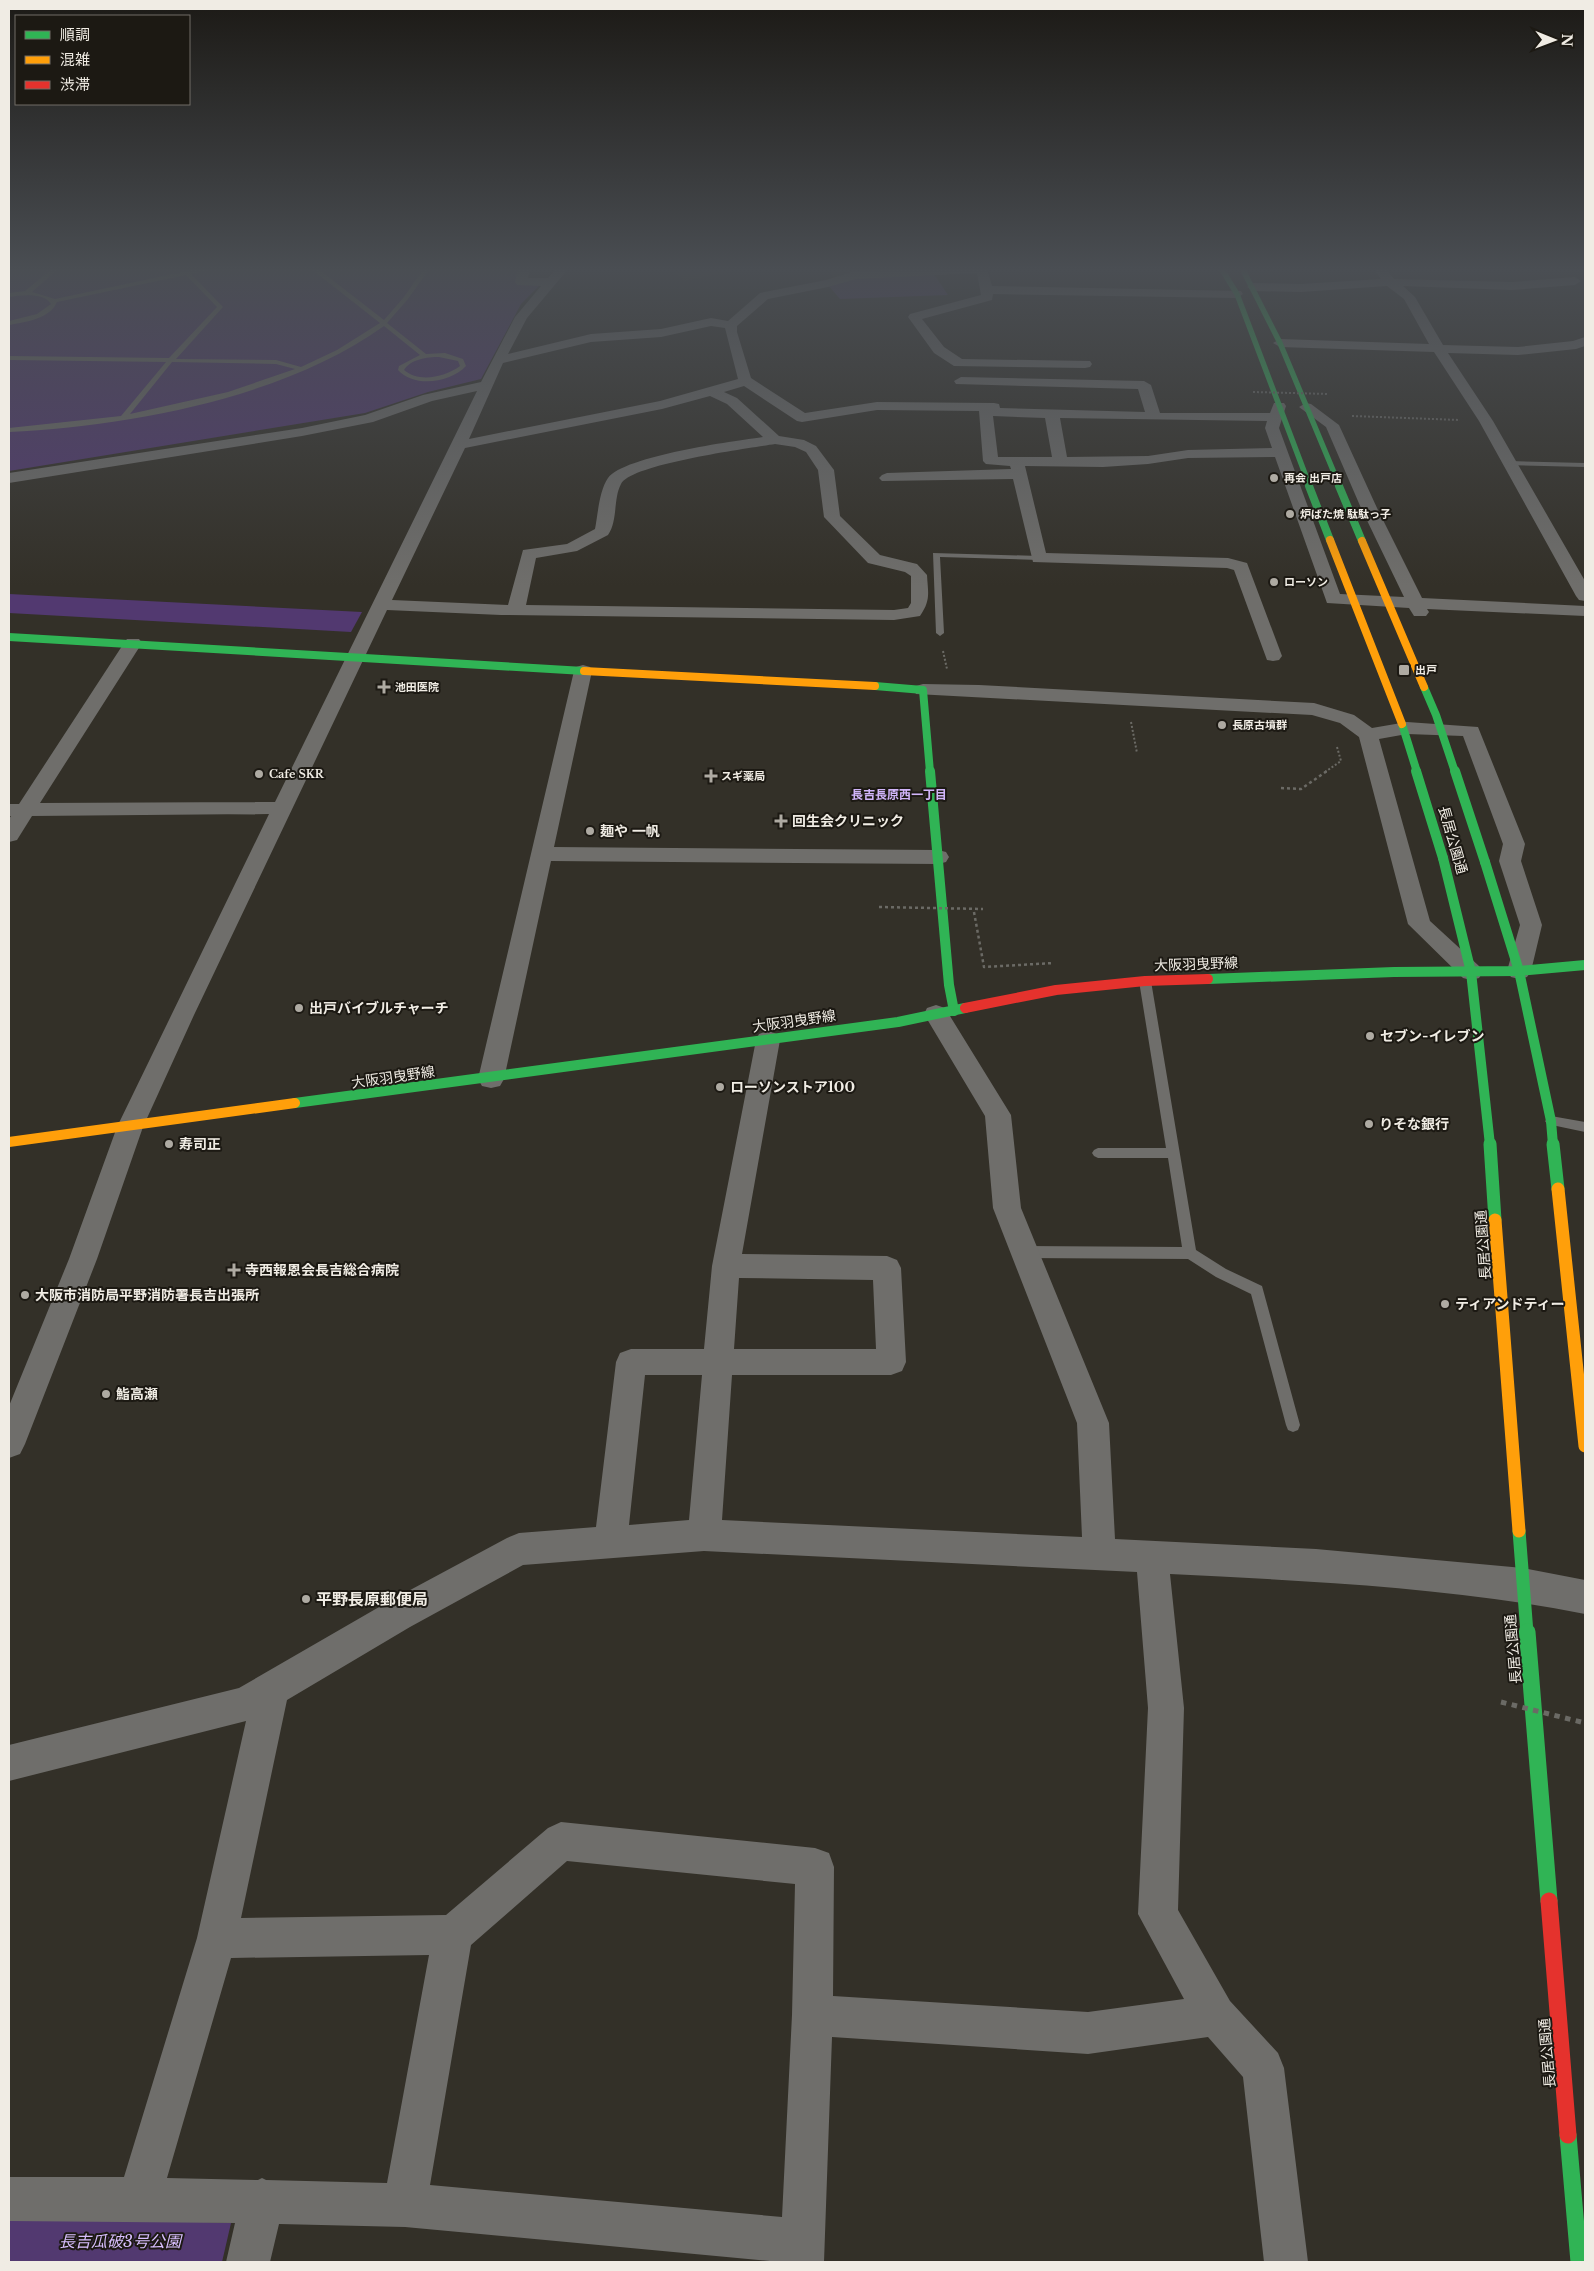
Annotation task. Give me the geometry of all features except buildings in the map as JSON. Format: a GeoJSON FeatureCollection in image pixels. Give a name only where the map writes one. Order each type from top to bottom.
{"type":"FeatureCollection","features":[{"type":"Feature","properties":{"kind":"main road","name":"長居公園通"},"geometry":{"type":"LineString","coordinates":[[1264,374],[1277,412],[1400,716],[1443,858],[1471,972],[1488,1121],[1523,1585],[1579,2262]]}},
{"type":"Feature","properties":{"kind":"main road","name":"長居公園通"},"geometry":{"type":"LineString","coordinates":[[1292,374],[1436,715],[1519,971],[1550,1122],[1585,1446]]}},
{"type":"Feature","properties":{"kind":"main road"},"geometry":{"type":"LineString","coordinates":[[9,636],[583,671],[848,684],[923,690],[949,985],[945,1013]]}},
{"type":"Feature","properties":{"kind":"main road","name":"大阪羽曳野線"},"geometry":{"type":"LineString","coordinates":[[9,1142],[491,1079],[898,1022],[1056,990],[1145,981],[1394,972],[1519,971],[1585,965]]}},
{"type":"Feature","properties":{"kind":"street"},"geometry":{"type":"LineString","coordinates":[[9,1444],[83,1259],[130,1127],[182,1015],[459,445],[491,374]]}},
{"type":"Feature","properties":{"kind":"street"},"geometry":{"type":"LineString","coordinates":[[742,374],[746,381],[802,418],[877,406],[962,406],[990,410],[1076,416],[1154,417],[1277,412],[1272,428],[1332,599],[1418,607],[1585,611]]}},
{"type":"Feature","properties":{"kind":"street"},"geometry":{"type":"LineString","coordinates":[[960,374],[962,406]]}},
{"type":"Feature","properties":{"kind":"street"},"geometry":{"type":"LineString","coordinates":[[1455,374],[1486,421],[1585,596]]}},
{"type":"Feature","properties":{"kind":"street"},"geometry":{"type":"LineString","coordinates":[[459,445],[662,404],[746,381]]}},
{"type":"Feature","properties":{"kind":"street"},"geometry":{"type":"LineString","coordinates":[[961,381],[1071,385],[1144,385],[1154,417]]}},
{"type":"Feature","properties":{"kind":"street"},"geometry":{"type":"LineString","coordinates":[[995,382],[998,402],[990,410],[991,461],[1018,468]]}},
{"type":"Feature","properties":{"kind":"street"},"geometry":{"type":"LineString","coordinates":[[9,478],[302,432],[368,419],[447,391],[486,385]]}},
{"type":"Feature","properties":{"kind":"street"},"geometry":{"type":"LineString","coordinates":[[1071,385],[1076,416]]}},
{"type":"Feature","properties":{"kind":"street"},"geometry":{"type":"LineString","coordinates":[[712,390],[732,401],[775,440]]}},
{"type":"Feature","properties":{"kind":"street"},"geometry":{"type":"LineString","coordinates":[[1306,407],[1332,425],[1369,508],[1418,607]]}},
{"type":"Feature","properties":{"kind":"street"},"geometry":{"type":"LineString","coordinates":[[1052,415],[1060,462]]}},
{"type":"Feature","properties":{"kind":"street"},"geometry":{"type":"LineString","coordinates":[[381,605],[516,608],[894,615],[914,612],[920,603],[919,575],[911,568],[874,559],[832,518],[826,470],[812,449],[799,443],[775,440],[656,462],[625,471],[614,480],[602,532],[571,548],[529,554],[516,608]]}},
{"type":"Feature","properties":{"kind":"street"},"geometry":{"type":"LineString","coordinates":[[887,478],[1018,468],[1060,462],[1148,460],[1188,454],[1280,452]]}},
{"type":"Feature","properties":{"kind":"street"},"geometry":{"type":"LineString","coordinates":[[1018,468],[1039,558],[1228,563],[1241,567],[1273,656]]}},
{"type":"Feature","properties":{"kind":"street"},"geometry":{"type":"LineString","coordinates":[[9,835],[18,810],[133,643]]}},
{"type":"Feature","properties":{"kind":"street"},"geometry":{"type":"LineString","coordinates":[[491,1079],[583,671]]}},
{"type":"Feature","properties":{"kind":"street"},"geometry":{"type":"LineString","coordinates":[[923,690],[1314,709],[1347,719],[1368,735],[1418,924],[1471,972]]}},
{"type":"Feature","properties":{"kind":"street"},"geometry":{"type":"LineString","coordinates":[[1368,735],[1407,728],[1471,731],[1514,844],[1510,862],[1531,925],[1519,971]]}},
{"type":"Feature","properties":{"kind":"street"},"geometry":{"type":"LineString","coordinates":[[18,810],[282,808]]}},
{"type":"Feature","properties":{"kind":"street"},"geometry":{"type":"LineString","coordinates":[[542,854],[938,857]]}},
{"type":"Feature","properties":{"kind":"street"},"geometry":{"type":"LineString","coordinates":[[945,1013],[998,1114],[1007,1208],[1093,1423],[1099,1553]]}},
{"type":"Feature","properties":{"kind":"street"},"geometry":{"type":"LineString","coordinates":[[704,1535],[726,1266],[768,1040]]}},
{"type":"Feature","properties":{"kind":"street"},"geometry":{"type":"LineString","coordinates":[[611,1542],[631,1362],[891,1362],[887,1268],[726,1266]]}},
{"type":"Feature","properties":{"kind":"street"},"geometry":{"type":"LineString","coordinates":[[9,1762],[245,1704],[398,1614],[519,1549],[704,1535],[1099,1553],[1316,1565],[1523,1585],[1585,1598]]}},
{"type":"Feature","properties":{"kind":"street"},"geometry":{"type":"LineString","coordinates":[[1152,1556],[1166,1708],[1158,1914],[1216,2015],[1263,2068],[1286,2262]]}},
{"type":"Feature","properties":{"kind":"street"},"geometry":{"type":"LineString","coordinates":[[139,2198],[217,1938],[271,1688]]}},
{"type":"Feature","properties":{"kind":"street"},"geometry":{"type":"LineString","coordinates":[[9,2199],[139,2198],[405,2204],[803,2251],[812,2015],[815,1866],[561,1842],[453,1935],[405,2204]]}},
{"type":"Feature","properties":{"kind":"street"},"geometry":{"type":"LineString","coordinates":[[217,1938],[453,1935]]}},
{"type":"Feature","properties":{"kind":"street"},"geometry":{"type":"LineString","coordinates":[[812,2015],[1088,2033],[1216,2015]]}},
{"type":"Feature","properties":{"kind":"street"},"geometry":{"type":"LineString","coordinates":[[248,2262],[262,2200]]}},
{"type":"Feature","properties":{"kind":"lane"},"geometry":{"type":"LineString","coordinates":[[123,418],[159,374]]}},
{"type":"Feature","properties":{"kind":"lane"},"geometry":{"type":"LineString","coordinates":[[9,430],[59,427],[172,410],[218,398],[288,374]]}},
{"type":"Feature","properties":{"kind":"lane"},"geometry":{"type":"LineString","coordinates":[[405,374],[407,376],[430,379],[453,374]]}},
{"type":"Feature","properties":{"kind":"lane"},"geometry":{"type":"LineString","coordinates":[[430,379],[437,384]]}},
{"type":"Feature","properties":{"kind":"lane"},"geometry":{"type":"LineString","coordinates":[[1509,462],[1585,465]]}},
{"type":"Feature","properties":{"kind":"lane"},"geometry":{"type":"LineString","coordinates":[[940,633],[936,555],[1039,558]]}},
{"type":"Feature","properties":{"kind":"lane"},"geometry":{"type":"LineString","coordinates":[[1145,981],[1190,1253]]}},
{"type":"Feature","properties":{"kind":"lane"},"geometry":{"type":"LineString","coordinates":[[1550,1122],[1585,1127]]}},
{"type":"Feature","properties":{"kind":"lane"},"geometry":{"type":"LineString","coordinates":[[1098,1153],[1173,1153]]}},
{"type":"Feature","properties":{"kind":"lane"},"geometry":{"type":"LineString","coordinates":[[1023,1252],[1190,1253],[1221,1273],[1257,1290],[1293,1425]]}},
{"type":"Feature","properties":{"kind":"path"},"geometry":{"type":"LineString","coordinates":[[1253,392],[1329,394]]}},
{"type":"Feature","properties":{"kind":"path"},"geometry":{"type":"LineString","coordinates":[[1345,416],[1486,421]]}},
{"type":"Feature","properties":{"kind":"path"},"geometry":{"type":"LineString","coordinates":[[940,633],[951,691]]}},
{"type":"Feature","properties":{"kind":"path"},"geometry":{"type":"LineString","coordinates":[[1127,699],[1137,753]]}},
{"type":"Feature","properties":{"kind":"path"},"geometry":{"type":"LineString","coordinates":[[1281,788],[1301,789],[1341,761],[1338,747]]}},
{"type":"Feature","properties":{"kind":"path"},"geometry":{"type":"LineString","coordinates":[[879,907],[983,909]]}},
{"type":"Feature","properties":{"kind":"path"},"geometry":{"type":"LineString","coordinates":[[973,909],[980,946]]}},
{"type":"Feature","properties":{"kind":"path"},"geometry":{"type":"LineString","coordinates":[[1501,1702],[1585,1723]]}},
{"type":"Feature","properties":{"kind":"green space"},"geometry":{"type":"Polygon","coordinates":[[[9,374],[484,374],[481,379],[428,392],[365,413],[9,471],[9,374]]]}},
{"type":"Feature","properties":{"kind":"green space"},"geometry":{"type":"Polygon","coordinates":[[[9,594],[362,612],[351,632],[9,613],[9,594]]]}},
{"type":"Feature","properties":{"kind":"green space","name":"長吉瓜破3号公園"},"geometry":{"type":"Polygon","coordinates":[[[9,2220],[149,2220],[231,2223],[222,2262],[9,2262],[9,2220]]]}},
{"type":"Feature","properties":{"kind":"traffic: fast"},"geometry":{"type":"LineString","coordinates":[[1267,374],[1330,540]]}},
{"type":"Feature","properties":{"kind":"traffic: fast"},"geometry":{"type":"LineString","coordinates":[[1293,374],[1362,541]]}},
{"type":"Feature","properties":{"kind":"traffic: fast"},"geometry":{"type":"LineString","coordinates":[[9,637],[584,671]]}},
{"type":"Feature","properties":{"kind":"traffic: fast"},"geometry":{"type":"LineString","coordinates":[[875,686],[923,690],[949,985],[954,1011]]}},
{"type":"Feature","properties":{"kind":"traffic: fast"},"geometry":{"type":"LineString","coordinates":[[1424,687],[1436,715],[1485,862]]}},
{"type":"Feature","properties":{"kind":"traffic: fast"},"geometry":{"type":"LineString","coordinates":[[1402,724],[1443,858]]}},
{"type":"Feature","properties":{"kind":"traffic: fast"},"geometry":{"type":"LineString","coordinates":[[1443,858],[1471,972],[1488,1121],[1495,1220]]}},
{"type":"Feature","properties":{"kind":"traffic: fast"},"geometry":{"type":"LineString","coordinates":[[1485,862],[1519,971],[1551,1121],[1558,1189]]}},
{"type":"Feature","properties":{"kind":"traffic: fast"},"geometry":{"type":"LineString","coordinates":[[1208,979],[1394,972],[1519,971],[1585,965]]}},
{"type":"Feature","properties":{"kind":"traffic: fast"},"geometry":{"type":"LineString","coordinates":[[295,1103],[898,1022],[965,1008]]}},
{"type":"Feature","properties":{"kind":"traffic: fast"},"geometry":{"type":"LineString","coordinates":[[1519,1531],[1549,1901]]}},
{"type":"Feature","properties":{"kind":"traffic: fast"},"geometry":{"type":"LineString","coordinates":[[1568,2135],[1579,2262]]}},
{"type":"Feature","properties":{"kind":"traffic: slow"},"geometry":{"type":"LineString","coordinates":[[1330,540],[1402,724]]}},
{"type":"Feature","properties":{"kind":"traffic: slow"},"geometry":{"type":"LineString","coordinates":[[1362,541],[1424,687]]}},
{"type":"Feature","properties":{"kind":"traffic: slow"},"geometry":{"type":"LineString","coordinates":[[584,671],[875,686]]}},
{"type":"Feature","properties":{"kind":"traffic: slow"},"geometry":{"type":"LineString","coordinates":[[9,1142],[295,1103]]}},
{"type":"Feature","properties":{"kind":"traffic: slow"},"geometry":{"type":"LineString","coordinates":[[1558,1189],[1585,1446]]}},
{"type":"Feature","properties":{"kind":"traffic: slow"},"geometry":{"type":"LineString","coordinates":[[1495,1220],[1519,1531]]}},
{"type":"Feature","properties":{"kind":"traffic: jam"},"geometry":{"type":"LineString","coordinates":[[965,1008],[1056,990],[1145,981],[1208,979]]}},
{"type":"Feature","properties":{"kind":"traffic: jam"},"geometry":{"type":"LineString","coordinates":[[1549,1901],[1568,2135]]}},
{"type":"Feature","properties":{"kind":"place","name":"再会 出戸店"},"geometry":{"type":"Point","coordinates":[1274,478]}},
{"type":"Feature","properties":{"kind":"place","name":"炉ばた焼 駄駄っ子"},"geometry":{"type":"Point","coordinates":[1290,514]}},
{"type":"Feature","properties":{"kind":"place","name":"ローソン"},"geometry":{"type":"Point","coordinates":[1274,582]}},
{"type":"Feature","properties":{"kind":"place","name":"出戸"},"geometry":{"type":"Point","coordinates":[1404,670]}},
{"type":"Feature","properties":{"kind":"place","name":"池田医院"},"geometry":{"type":"Point","coordinates":[384,687]}},
{"type":"Feature","properties":{"kind":"place","name":"長原古墳群"},"geometry":{"type":"Point","coordinates":[1222,725]}},
{"type":"Feature","properties":{"kind":"place","name":"Cafe SKR"},"geometry":{"type":"Point","coordinates":[259,774]}},
{"type":"Feature","properties":{"kind":"place","name":"スギ薬局"},"geometry":{"type":"Point","coordinates":[711,776]}},
{"type":"Feature","properties":{"kind":"place","name":"回生会クリニック"},"geometry":{"type":"Point","coordinates":[781,821]}},
{"type":"Feature","properties":{"kind":"place","name":"麺や 一帆"},"geometry":{"type":"Point","coordinates":[590,831]}},
{"type":"Feature","properties":{"kind":"place","name":"出戸バイブルチャーチ"},"geometry":{"type":"Point","coordinates":[299,1008]}},
{"type":"Feature","properties":{"kind":"place","name":"セブン-イレブン"},"geometry":{"type":"Point","coordinates":[1370,1036]}},
{"type":"Feature","properties":{"kind":"place","name":"ローソンストア100"},"geometry":{"type":"Point","coordinates":[720,1087]}},
{"type":"Feature","properties":{"kind":"place","name":"りそな銀行"},"geometry":{"type":"Point","coordinates":[1369,1124]}},
{"type":"Feature","properties":{"kind":"place","name":"寿司正"},"geometry":{"type":"Point","coordinates":[169,1144]}},
{"type":"Feature","properties":{"kind":"place","name":"寺西報恩会長吉総合病院"},"geometry":{"type":"Point","coordinates":[234,1270]}},
{"type":"Feature","properties":{"kind":"place","name":"大阪市消防局平野消防署長吉出張所"},"geometry":{"type":"Point","coordinates":[25,1295]}},
{"type":"Feature","properties":{"kind":"place","name":"ティアンドティー"},"geometry":{"type":"Point","coordinates":[1445,1304]}},
{"type":"Feature","properties":{"kind":"place","name":"鮨高瀬"},"geometry":{"type":"Point","coordinates":[106,1394]}},
{"type":"Feature","properties":{"kind":"place","name":"平野長原郵便局"},"geometry":{"type":"Point","coordinates":[306,1599]}},
{"type":"Feature","properties":{"kind":"district","name":"長吉長原西一丁目"},"geometry":{"type":"Point","coordinates":[899,795]}}]}
